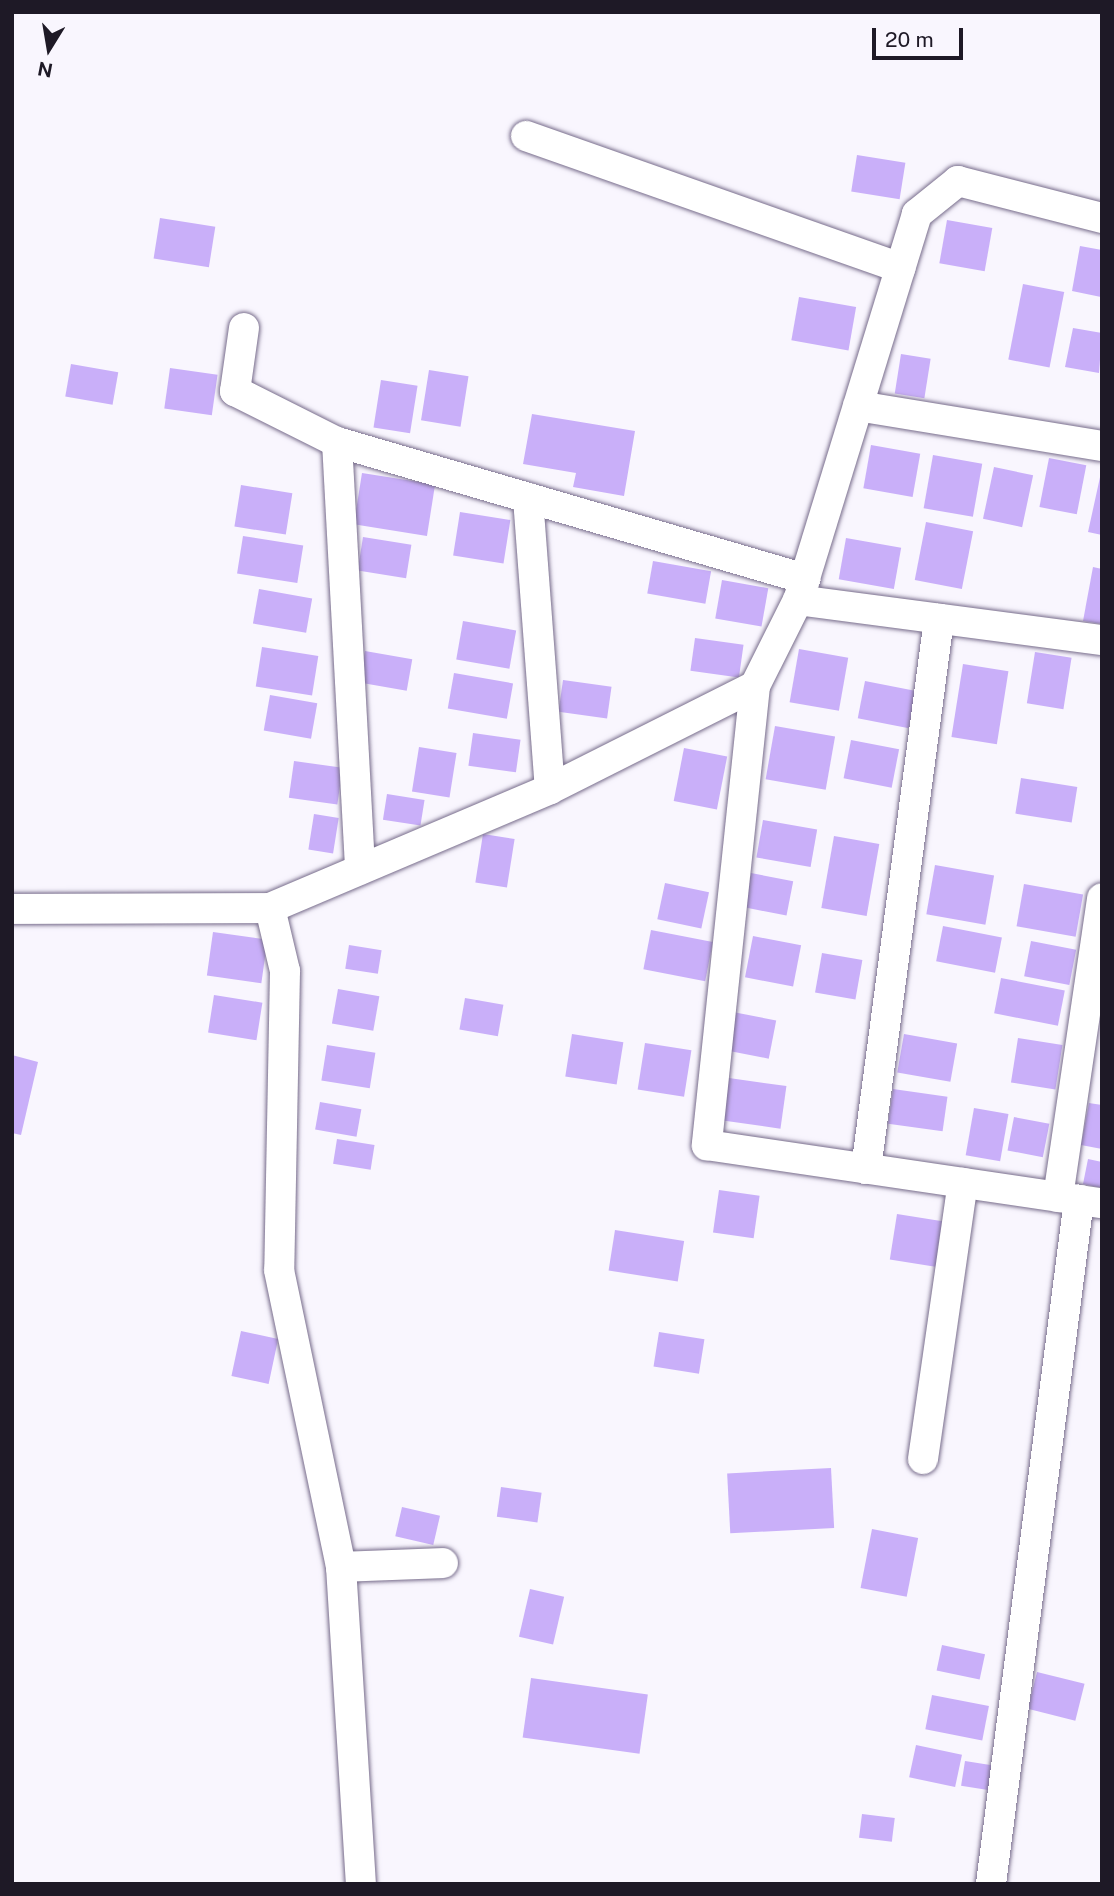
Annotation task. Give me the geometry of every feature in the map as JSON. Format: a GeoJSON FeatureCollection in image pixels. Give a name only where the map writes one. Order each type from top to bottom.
{"type":"FeatureCollection","features":[{"type":"Feature","properties":{"kind":"street"},"geometry":{"type":"LineString","coordinates":[[526,136],[900,268]]}},
{"type":"Feature","properties":{"kind":"street"},"geometry":{"type":"LineString","coordinates":[[1080,1200],[707,1145],[755,686],[802,590],[916,214],[958,181],[1102,218]]}},
{"type":"Feature","properties":{"kind":"street"},"geometry":{"type":"LineString","coordinates":[[244,328],[235,391],[337,442],[528,498],[802,590],[939,619],[1102,640]]}},
{"type":"Feature","properties":{"kind":"street"},"geometry":{"type":"LineString","coordinates":[[858,406],[1102,446]]}},
{"type":"Feature","properties":{"kind":"street"},"geometry":{"type":"LineString","coordinates":[[337,442],[360,869]]}},
{"type":"Feature","properties":{"kind":"street"},"geometry":{"type":"LineString","coordinates":[[528,498],[550,789]]}},
{"type":"Feature","properties":{"kind":"street"},"geometry":{"type":"LineString","coordinates":[[866,1169],[939,619]]}},
{"type":"Feature","properties":{"kind":"street"},"geometry":{"type":"LineString","coordinates":[[12,909],[270,908],[550,789],[755,686]]}},
{"type":"Feature","properties":{"kind":"street"},"geometry":{"type":"LineString","coordinates":[[991,1884],[1080,1200],[1102,898]]}},
{"type":"Feature","properties":{"kind":"street"},"geometry":{"type":"LineString","coordinates":[[270,908],[285,971],[279,1270],[341,1567],[361,1884]]}},
{"type":"Feature","properties":{"kind":"street"},"geometry":{"type":"LineString","coordinates":[[923,1459],[963,1183]]}},
{"type":"Feature","properties":{"kind":"street"},"geometry":{"type":"LineString","coordinates":[[341,1567],[443,1563]]}},
{"type":"Feature","properties":{"kind":"building"},"geometry":{"type":"Polygon","coordinates":[[[857,155],[905,163],[900,199],[851,192],[857,155]]]}},
{"type":"Feature","properties":{"kind":"building"},"geometry":{"type":"Polygon","coordinates":[[[160,218],[215,227],[209,267],[154,258],[160,218]]]}},
{"type":"Feature","properties":{"kind":"building"},"geometry":{"type":"Polygon","coordinates":[[[947,220],[992,228],[985,271],[939,263],[947,220]]]}},
{"type":"Feature","properties":{"kind":"building"},"geometry":{"type":"Polygon","coordinates":[[[1080,246],[1102,250],[1101,297],[1072,291],[1080,246]]]}},
{"type":"Feature","properties":{"kind":"building"},"geometry":{"type":"Polygon","coordinates":[[[1023,284],[1064,292],[1050,368],[1008,360],[1023,284]]]}},
{"type":"Feature","properties":{"kind":"building"},"geometry":{"type":"Polygon","coordinates":[[[799,297],[856,307],[848,350],[791,340],[799,297]]]}},
{"type":"Feature","properties":{"kind":"building"},"geometry":{"type":"Polygon","coordinates":[[[1073,328],[1102,333],[1099,373],[1065,367],[1073,328]]]}},
{"type":"Feature","properties":{"kind":"building"},"geometry":{"type":"Polygon","coordinates":[[[901,354],[931,359],[924,398],[895,394],[901,354]]]}},
{"type":"Feature","properties":{"kind":"building"},"geometry":{"type":"Polygon","coordinates":[[[71,364],[118,372],[113,405],[65,396],[71,364]]]}},
{"type":"Feature","properties":{"kind":"building"},"geometry":{"type":"Polygon","coordinates":[[[170,368],[218,375],[212,415],[164,409],[170,368]]]}},
{"type":"Feature","properties":{"kind":"building"},"geometry":{"type":"Polygon","coordinates":[[[429,370],[469,376],[461,427],[421,420],[429,370]]]}},
{"type":"Feature","properties":{"kind":"building"},"geometry":{"type":"Polygon","coordinates":[[[381,380],[418,386],[410,433],[373,427],[381,380]]]}},
{"type":"Feature","properties":{"kind":"building"},"geometry":{"type":"Polygon","coordinates":[[[532,414],[635,431],[624,496],[573,487],[576,473],[523,464],[532,414]]]}},
{"type":"Feature","properties":{"kind":"building"},"geometry":{"type":"Polygon","coordinates":[[[871,445],[920,454],[913,497],[863,488],[871,445]]]}},
{"type":"Feature","properties":{"kind":"building"},"geometry":{"type":"Polygon","coordinates":[[[933,455],[982,464],[973,517],[924,508],[933,455]]]}},
{"type":"Feature","properties":{"kind":"building"},"geometry":{"type":"Polygon","coordinates":[[[1049,458],[1086,465],[1077,514],[1039,507],[1049,458]]]}},
{"type":"Feature","properties":{"kind":"building"},"geometry":{"type":"Polygon","coordinates":[[[994,467],[1033,475],[1022,527],[983,519],[994,467]]]}},
{"type":"Feature","properties":{"kind":"building"},"geometry":{"type":"Polygon","coordinates":[[[1102,468],[1102,535],[1088,532],[1102,468]]]}},
{"type":"Feature","properties":{"kind":"building"},"geometry":{"type":"Polygon","coordinates":[[[362,473],[435,485],[427,536],[354,524],[362,473]]]}},
{"type":"Feature","properties":{"kind":"building"},"geometry":{"type":"Polygon","coordinates":[[[241,485],[292,493],[286,535],[234,526],[241,485]]]}},
{"type":"Feature","properties":{"kind":"building"},"geometry":{"type":"Polygon","coordinates":[[[460,512],[510,520],[503,563],[453,555],[460,512]]]}},
{"type":"Feature","properties":{"kind":"building"},"geometry":{"type":"Polygon","coordinates":[[[926,522],[973,531],[962,589],[915,580],[926,522]]]}},
{"type":"Feature","properties":{"kind":"building"},"geometry":{"type":"Polygon","coordinates":[[[243,536],[303,546],[297,583],[237,574],[243,536]]]}},
{"type":"Feature","properties":{"kind":"building"},"geometry":{"type":"Polygon","coordinates":[[[363,537],[411,545],[406,578],[358,571],[363,537]]]}},
{"type":"Feature","properties":{"kind":"building"},"geometry":{"type":"Polygon","coordinates":[[[846,538],[901,548],[894,589],[839,579],[846,538]]]}},
{"type":"Feature","properties":{"kind":"building"},"geometry":{"type":"Polygon","coordinates":[[[653,561],[711,571],[705,604],[647,593],[653,561]]]}},
{"type":"Feature","properties":{"kind":"building"},"geometry":{"type":"Polygon","coordinates":[[[1093,567],[1102,569],[1102,624],[1083,621],[1093,567]]]}},
{"type":"Feature","properties":{"kind":"building"},"geometry":{"type":"Polygon","coordinates":[[[722,580],[768,588],[762,627],[715,618],[722,580]]]}},
{"type":"Feature","properties":{"kind":"building"},"geometry":{"type":"Polygon","coordinates":[[[259,589],[312,598],[306,633],[253,623],[259,589]]]}},
{"type":"Feature","properties":{"kind":"building"},"geometry":{"type":"Polygon","coordinates":[[[463,621],[516,630],[509,669],[456,659],[463,621]]]}},
{"type":"Feature","properties":{"kind":"building"},"geometry":{"type":"Polygon","coordinates":[[[695,638],[744,645],[739,677],[690,671],[695,638]]]}},
{"type":"Feature","properties":{"kind":"building"},"geometry":{"type":"Polygon","coordinates":[[[262,647],[318,656],[312,695],[256,687],[262,647]]]}},
{"type":"Feature","properties":{"kind":"building"},"geometry":{"type":"Polygon","coordinates":[[[799,649],[848,658],[839,711],[790,702],[799,649]]]}},
{"type":"Feature","properties":{"kind":"building"},"geometry":{"type":"Polygon","coordinates":[[[365,651],[412,659],[407,691],[359,683],[365,651]]]}},
{"type":"Feature","properties":{"kind":"building"},"geometry":{"type":"Polygon","coordinates":[[[1035,652],[1072,658],[1063,709],[1027,703],[1035,652]]]}},
{"type":"Feature","properties":{"kind":"building"},"geometry":{"type":"Polygon","coordinates":[[[963,664],[1008,671],[997,744],[951,737],[963,664]]]}},
{"type":"Feature","properties":{"kind":"building"},"geometry":{"type":"Polygon","coordinates":[[[454,673],[513,683],[507,719],[448,708],[454,673]]]}},
{"type":"Feature","properties":{"kind":"building"},"geometry":{"type":"Polygon","coordinates":[[[563,680],[612,687],[607,719],[559,712],[563,680]]]}},
{"type":"Feature","properties":{"kind":"building"},"geometry":{"type":"Polygon","coordinates":[[[865,681],[916,691],[909,728],[858,718],[865,681]]]}},
{"type":"Feature","properties":{"kind":"building"},"geometry":{"type":"Polygon","coordinates":[[[270,695],[317,703],[311,739],[264,730],[270,695]]]}},
{"type":"Feature","properties":{"kind":"building"},"geometry":{"type":"Polygon","coordinates":[[[775,726],[835,737],[826,790],[766,779],[775,726]]]}},
{"type":"Feature","properties":{"kind":"building"},"geometry":{"type":"Polygon","coordinates":[[[473,733],[521,740],[516,772],[468,766],[473,733]]]}},
{"type":"Feature","properties":{"kind":"building"},"geometry":{"type":"Polygon","coordinates":[[[851,740],[899,749],[892,788],[844,778],[851,740]]]}},
{"type":"Feature","properties":{"kind":"building"},"geometry":{"type":"Polygon","coordinates":[[[419,747],[457,753],[449,797],[412,791],[419,747]]]}},
{"type":"Feature","properties":{"kind":"building"},"geometry":{"type":"Polygon","coordinates":[[[684,748],[727,756],[717,809],[674,801],[684,748]]]}},
{"type":"Feature","properties":{"kind":"building"},"geometry":{"type":"Polygon","coordinates":[[[294,761],[343,768],[337,804],[289,798],[294,761]]]}},
{"type":"Feature","properties":{"kind":"building"},"geometry":{"type":"Polygon","coordinates":[[[1021,778],[1077,787],[1072,822],[1015,814],[1021,778]]]}},
{"type":"Feature","properties":{"kind":"building"},"geometry":{"type":"Polygon","coordinates":[[[387,794],[425,800],[420,826],[383,820],[387,794]]]}},
{"type":"Feature","properties":{"kind":"building"},"geometry":{"type":"Polygon","coordinates":[[[314,814],[339,818],[333,853],[308,850],[314,814]]]}},
{"type":"Feature","properties":{"kind":"building"},"geometry":{"type":"Polygon","coordinates":[[[763,820],[817,830],[811,867],[756,857],[763,820]]]}},
{"type":"Feature","properties":{"kind":"building"},"geometry":{"type":"Polygon","coordinates":[[[483,834],[515,839],[507,887],[475,882],[483,834]]]}},
{"type":"Feature","properties":{"kind":"building"},"geometry":{"type":"Polygon","coordinates":[[[834,836],[879,844],[867,916],[821,908],[834,836]]]}},
{"type":"Feature","properties":{"kind":"building"},"geometry":{"type":"Polygon","coordinates":[[[935,865],[994,875],[985,925],[926,914],[935,865]]]}},
{"type":"Feature","properties":{"kind":"building"},"geometry":{"type":"Polygon","coordinates":[[[751,873],[793,881],[787,916],[744,907],[751,873]]]}},
{"type":"Feature","properties":{"kind":"building"},"geometry":{"type":"Polygon","coordinates":[[[665,883],[709,892],[701,929],[657,919],[665,883]]]}},
{"type":"Feature","properties":{"kind":"building"},"geometry":{"type":"Polygon","coordinates":[[[1024,884],[1083,894],[1076,937],[1017,926],[1024,884]]]}},
{"type":"Feature","properties":{"kind":"building"},"geometry":{"type":"Polygon","coordinates":[[[943,926],[1002,937],[995,973],[936,961],[943,926]]]}},
{"type":"Feature","properties":{"kind":"building"},"geometry":{"type":"Polygon","coordinates":[[[651,930],[713,942],[705,981],[643,969],[651,930]]]}},
{"type":"Feature","properties":{"kind":"building"},"geometry":{"type":"Polygon","coordinates":[[[213,932],[267,940],[261,983],[207,976],[213,932]]]}},
{"type":"Feature","properties":{"kind":"building"},"geometry":{"type":"Polygon","coordinates":[[[753,936],[801,945],[793,987],[745,977],[753,936]]]}},
{"type":"Feature","properties":{"kind":"building"},"geometry":{"type":"Polygon","coordinates":[[[1031,941],[1076,950],[1069,985],[1024,976],[1031,941]]]}},
{"type":"Feature","properties":{"kind":"building"},"geometry":{"type":"Polygon","coordinates":[[[349,945],[382,950],[378,974],[345,969],[349,945]]]}},
{"type":"Feature","properties":{"kind":"building"},"geometry":{"type":"Polygon","coordinates":[[[822,953],[862,960],[855,1000],[815,992],[822,953]]]}},
{"type":"Feature","properties":{"kind":"building"},"geometry":{"type":"Polygon","coordinates":[[[1001,978],[1065,990],[1058,1026],[994,1013],[1001,978]]]}},
{"type":"Feature","properties":{"kind":"building"},"geometry":{"type":"Polygon","coordinates":[[[338,989],[379,996],[373,1031],[332,1023],[338,989]]]}},
{"type":"Feature","properties":{"kind":"building"},"geometry":{"type":"Polygon","coordinates":[[[214,995],[262,1003],[256,1040],[208,1033],[214,995]]]}},
{"type":"Feature","properties":{"kind":"building"},"geometry":{"type":"Polygon","coordinates":[[[465,998],[503,1005],[498,1036],[459,1030],[465,998]]]}},
{"type":"Feature","properties":{"kind":"building"},"geometry":{"type":"Polygon","coordinates":[[[733,1012],[776,1020],[769,1059],[726,1050],[733,1012]]]}},
{"type":"Feature","properties":{"kind":"building"},"geometry":{"type":"Polygon","coordinates":[[[572,1034],[623,1042],[617,1085],[565,1076],[572,1034]]]}},
{"type":"Feature","properties":{"kind":"building"},"geometry":{"type":"Polygon","coordinates":[[[904,1034],[957,1043],[950,1082],[897,1072],[904,1034]]]}},
{"type":"Feature","properties":{"kind":"building"},"geometry":{"type":"Polygon","coordinates":[[[1018,1038],[1062,1045],[1055,1089],[1011,1082],[1018,1038]]]}},
{"type":"Feature","properties":{"kind":"building"},"geometry":{"type":"Polygon","coordinates":[[[645,1043],[691,1050],[684,1097],[638,1089],[645,1043]]]}},
{"type":"Feature","properties":{"kind":"building"},"geometry":{"type":"Polygon","coordinates":[[[327,1045],[375,1053],[370,1088],[321,1081],[327,1045]]]}},
{"type":"Feature","properties":{"kind":"building"},"geometry":{"type":"Polygon","coordinates":[[[12,1055],[38,1062],[21,1135],[12,1133],[12,1055]]]}},
{"type":"Feature","properties":{"kind":"building"},"geometry":{"type":"Polygon","coordinates":[[[729,1078],[786,1086],[780,1129],[723,1121],[729,1078]]]}},
{"type":"Feature","properties":{"kind":"building"},"geometry":{"type":"Polygon","coordinates":[[[893,1089],[947,1097],[943,1131],[888,1124],[893,1089]]]}},
{"type":"Feature","properties":{"kind":"building"},"geometry":{"type":"Polygon","coordinates":[[[320,1102],[361,1109],[356,1137],[315,1130],[320,1102]]]}},
{"type":"Feature","properties":{"kind":"building"},"geometry":{"type":"Polygon","coordinates":[[[1089,1103],[1102,1105],[1102,1149],[1081,1145],[1089,1103]]]}},
{"type":"Feature","properties":{"kind":"building"},"geometry":{"type":"Polygon","coordinates":[[[974,1108],[1008,1114],[1000,1161],[966,1155],[974,1108]]]}},
{"type":"Feature","properties":{"kind":"building"},"geometry":{"type":"Polygon","coordinates":[[[1014,1117],[1049,1124],[1043,1157],[1008,1150],[1014,1117]]]}},
{"type":"Feature","properties":{"kind":"building"},"geometry":{"type":"Polygon","coordinates":[[[337,1139],[375,1145],[371,1170],[333,1164],[337,1139]]]}},
{"type":"Feature","properties":{"kind":"building"},"geometry":{"type":"Polygon","coordinates":[[[1088,1159],[1102,1162],[1102,1188],[1083,1184],[1088,1159]]]}},
{"type":"Feature","properties":{"kind":"building"},"geometry":{"type":"Polygon","coordinates":[[[719,1190],[760,1196],[754,1238],[713,1233],[719,1190]]]}},
{"type":"Feature","properties":{"kind":"building"},"geometry":{"type":"Polygon","coordinates":[[[897,1214],[950,1222],[943,1268],[890,1259],[897,1214]]]}},
{"type":"Feature","properties":{"kind":"building"},"geometry":{"type":"Polygon","coordinates":[[[615,1230],[684,1241],[678,1281],[609,1270],[615,1230]]]}},
{"type":"Feature","properties":{"kind":"building"},"geometry":{"type":"Polygon","coordinates":[[[241,1331],[278,1339],[269,1384],[231,1376],[241,1331]]]}},
{"type":"Feature","properties":{"kind":"building"},"geometry":{"type":"Polygon","coordinates":[[[659,1332],[704,1339],[699,1374],[654,1367],[659,1332]]]}},
{"type":"Feature","properties":{"kind":"building"},"geometry":{"type":"Polygon","coordinates":[[[831,1468],[834,1528],[730,1533],[727,1473],[831,1468]]]}},
{"type":"Feature","properties":{"kind":"building"},"geometry":{"type":"Polygon","coordinates":[[[501,1487],[542,1493],[537,1522],[497,1517],[501,1487]]]}},
{"type":"Feature","properties":{"kind":"building"},"geometry":{"type":"Polygon","coordinates":[[[402,1507],[440,1516],[433,1545],[395,1536],[402,1507]]]}},
{"type":"Feature","properties":{"kind":"building"},"geometry":{"type":"Polygon","coordinates":[[[872,1529],[918,1538],[907,1597],[861,1588],[872,1529]]]}},
{"type":"Feature","properties":{"kind":"building"},"geometry":{"type":"Polygon","coordinates":[[[530,1589],[564,1597],[553,1645],[519,1637],[530,1589]]]}},
{"type":"Feature","properties":{"kind":"building"},"geometry":{"type":"Polygon","coordinates":[[[942,1645],[985,1654],[980,1680],[937,1670],[942,1645]]]}},
{"type":"Feature","properties":{"kind":"building"},"geometry":{"type":"Polygon","coordinates":[[[1037,1672],[1085,1684],[1075,1721],[1028,1709],[1037,1672]]]}},
{"type":"Feature","properties":{"kind":"building"},"geometry":{"type":"Polygon","coordinates":[[[531,1678],[648,1694],[640,1754],[523,1737],[531,1678]]]}},
{"type":"Feature","properties":{"kind":"building"},"geometry":{"type":"Polygon","coordinates":[[[932,1695],[989,1706],[982,1740],[925,1729],[932,1695]]]}},
{"type":"Feature","properties":{"kind":"building"},"geometry":{"type":"Polygon","coordinates":[[[916,1745],[962,1755],[955,1787],[909,1777],[916,1745]]]}},
{"type":"Feature","properties":{"kind":"building"},"geometry":{"type":"Polygon","coordinates":[[[965,1761],[997,1766],[993,1791],[961,1786],[965,1761]]]}},
{"type":"Feature","properties":{"kind":"building"},"geometry":{"type":"Polygon","coordinates":[[[862,1814],[895,1818],[892,1842],[859,1838],[862,1814]]]}}]}
